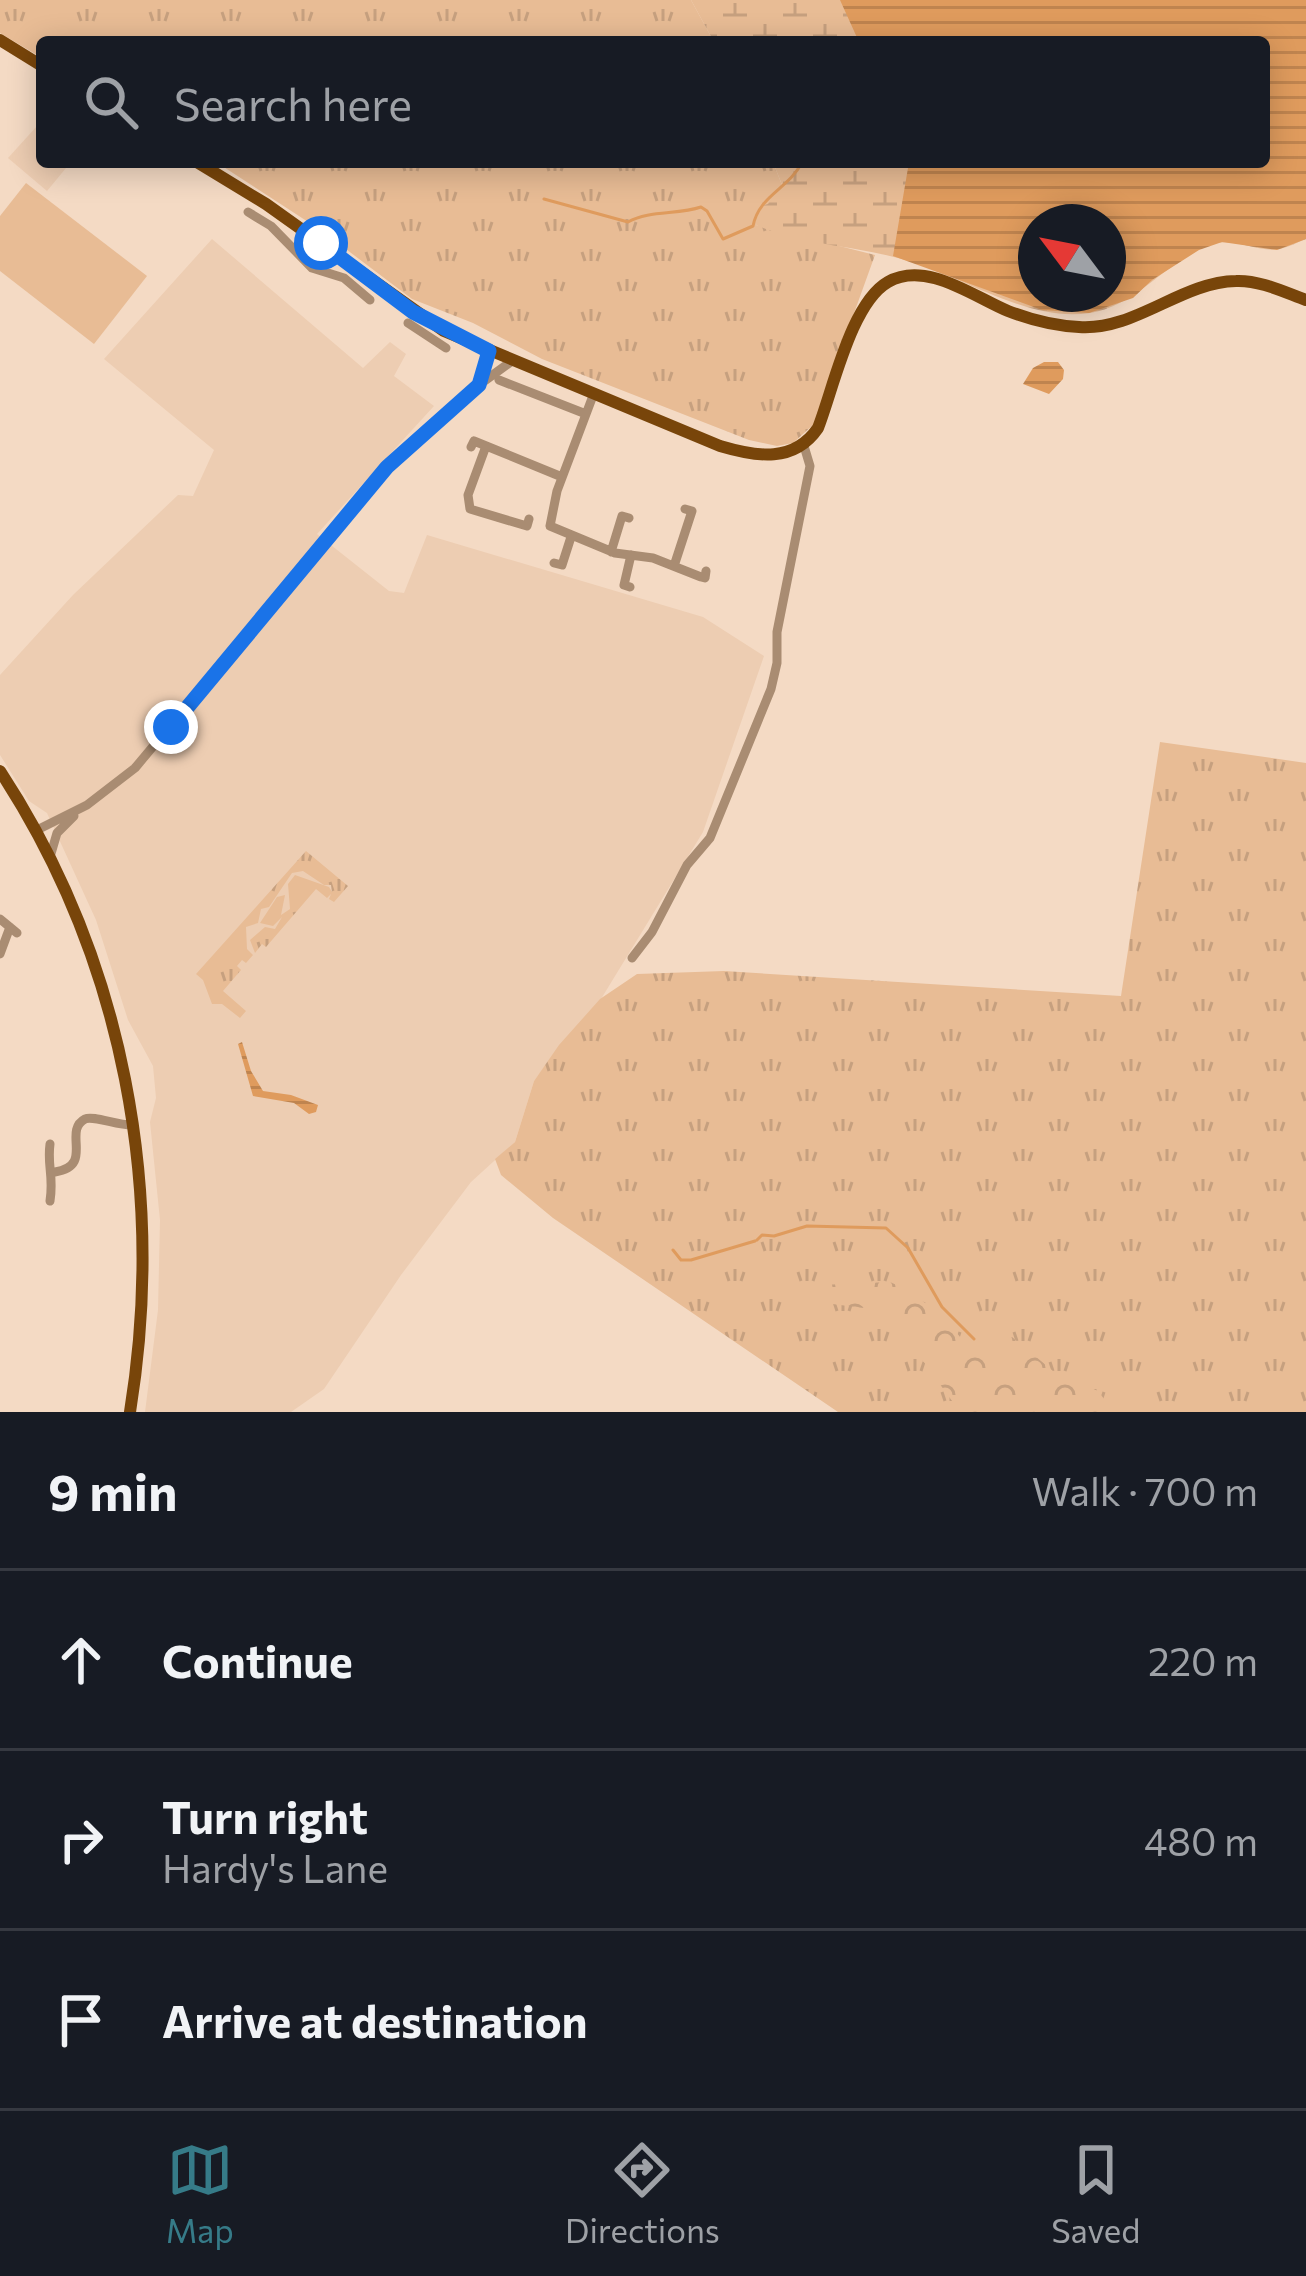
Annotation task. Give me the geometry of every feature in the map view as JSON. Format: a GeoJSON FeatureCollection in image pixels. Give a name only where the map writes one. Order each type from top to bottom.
{"type":"FeatureCollection","features":[{"type":"Feature","properties":{"kind":"main road"},"geometry":{"type":"LineString","coordinates":[[0,40],[36,62]]}},
{"type":"Feature","properties":{"kind":"main road"},"geometry":{"type":"LineString","coordinates":[[206,168],[321,243],[434,333],[737,451],[784,454],[805,446],[818,428],[861,315],[890,280],[918,276],[937,280],[1027,317],[1092,328],[1223,282],[1268,286],[1306,300]]}},
{"type":"Feature","properties":{"kind":"main road"},"geometry":{"type":"LineString","coordinates":[[0,771],[50,861],[98,973],[116,1033],[134,1124],[142,1206],[143,1283],[130,1412]]}},
{"type":"Feature","properties":{"kind":"street"},"geometry":{"type":"LineString","coordinates":[[248,212],[272,226],[316,270],[349,281],[370,300]]}},
{"type":"Feature","properties":{"kind":"street"},"geometry":{"type":"LineString","coordinates":[[306,261],[321,243]]}},
{"type":"Feature","properties":{"kind":"street"},"geometry":{"type":"LineString","coordinates":[[408,323],[434,333],[446,348]]}},
{"type":"Feature","properties":{"kind":"street"},"geometry":{"type":"LineString","coordinates":[[479,385],[489,351]]}},
{"type":"Feature","properties":{"kind":"street"},"geometry":{"type":"LineString","coordinates":[[50,861],[57,833],[120,782],[171,727],[387,467],[512,361]]}},
{"type":"Feature","properties":{"kind":"street"},"geometry":{"type":"LineString","coordinates":[[499,380],[586,414]]}},
{"type":"Feature","properties":{"kind":"street"},"geometry":{"type":"LineString","coordinates":[[594,393],[548,520],[554,531],[705,578],[706,571]]}},
{"type":"Feature","properties":{"kind":"street"},"geometry":{"type":"LineString","coordinates":[[471,447],[474,441],[562,477]]}},
{"type":"Feature","properties":{"kind":"street"},"geometry":{"type":"LineString","coordinates":[[486,446],[468,495],[470,508],[477,514],[527,526],[529,519]]}},
{"type":"Feature","properties":{"kind":"street"},"geometry":{"type":"LineString","coordinates":[[632,958],[652,932],[694,854],[710,838],[771,688],[777,632],[810,466],[805,446]]}},
{"type":"Feature","properties":{"kind":"street"},"geometry":{"type":"LineString","coordinates":[[674,566],[690,524],[692,511],[685,509]]}},
{"type":"Feature","properties":{"kind":"street"},"geometry":{"type":"LineString","coordinates":[[611,552],[622,516],[629,518]]}},
{"type":"Feature","properties":{"kind":"street"},"geometry":{"type":"LineString","coordinates":[[554,563],[562,566],[571,537]]}},
{"type":"Feature","properties":{"kind":"street"},"geometry":{"type":"LineString","coordinates":[[630,587],[624,585],[631,555]]}},
{"type":"Feature","properties":{"kind":"street"},"geometry":{"type":"LineString","coordinates":[[35,831],[87,805]]}},
{"type":"Feature","properties":{"kind":"street"},"geometry":{"type":"LineString","coordinates":[[0,919],[13,930],[0,954]]}},
{"type":"Feature","properties":{"kind":"street"},"geometry":{"type":"LineString","coordinates":[[55,1172],[74,1164],[78,1125],[87,1118],[117,1126],[134,1124]]}},
{"type":"Feature","properties":{"kind":"street"},"geometry":{"type":"LineString","coordinates":[[50,1144],[48,1160],[55,1172],[50,1201]]}},
{"type":"Feature","properties":{"kind":"shaded area"},"geometry":{"type":"Polygon","coordinates":[[[840,0],[1306,0],[1306,239],[1277,250],[1222,242],[1199,250],[1126,300],[1126,204],[1018,204],[1018,301],[893,256],[908,168],[1270,168],[1270,36],[856,36],[840,0]]]}},
{"type":"Feature","properties":{"kind":"shaded area"},"geometry":{"type":"Polygon","coordinates":[[[36,127],[36,168],[66,168],[47,191],[8,158],[36,127]]]}},
{"type":"Feature","properties":{"kind":"shaded area"},"geometry":{"type":"Polygon","coordinates":[[[212,239],[363,368],[390,342],[406,354],[394,376],[434,406],[317,534],[389,591],[404,593],[427,535],[703,617],[764,656],[703,832],[601,999],[534,1081],[515,1142],[471,1182],[324,1389],[291,1412],[145,1412],[158,1310],[160,1220],[150,1122],[156,1098],[153,1066],[128,1020],[96,920],[47,813],[29,801],[0,755],[0,675],[73,595],[178,495],[193,496],[214,450],[104,359],[212,239]]]}},
{"type":"Feature","properties":{"kind":"shaded area"},"geometry":{"type":"Polygon","coordinates":[[[1058,362],[1064,370],[1063,379],[1049,394],[1023,384],[1033,368],[1058,362]]]}},
{"type":"Feature","properties":{"kind":"shaded area"},"geometry":{"type":"Polygon","coordinates":[[[242,1042],[263,1091],[318,1105],[316,1112],[309,1114],[294,1103],[253,1096],[238,1044],[242,1042]]]}},
{"type":"Feature","properties":{"kind":"green space"},"geometry":{"type":"Polygon","coordinates":[[[0,0],[691,0],[711,36],[36,36],[36,54],[0,33],[0,0]]]}},
{"type":"Feature","properties":{"kind":"green space"},"geometry":{"type":"Polygon","coordinates":[[[691,0],[1306,0],[1306,239],[1283,248],[1217,243],[1184,258],[1126,299],[1126,204],[1018,204],[1018,304],[898,258],[791,237],[756,225],[761,206],[782,185],[775,168],[1270,168],[1270,36],[711,36],[691,0]]]}},
{"type":"Feature","properties":{"kind":"green space"},"geometry":{"type":"Polygon","coordinates":[[[225,168],[775,168],[782,185],[756,225],[875,255],[814,424],[793,443],[777,446],[749,440],[542,359],[473,323],[412,299],[322,231],[225,168]]]}},
{"type":"Feature","properties":{"kind":"green space"},"geometry":{"type":"Polygon","coordinates":[[[26,183],[147,276],[94,344],[0,271],[0,216],[26,183]]]}},
{"type":"Feature","properties":{"kind":"green space"},"geometry":{"type":"Polygon","coordinates":[[[1160,742],[1306,763],[1306,1412],[838,1412],[553,1218],[501,1175],[495,1159],[515,1142],[534,1081],[600,999],[637,974],[724,971],[1121,996],[1160,742]]]}},
{"type":"Feature","properties":{"kind":"green space"},"geometry":{"type":"Polygon","coordinates":[[[306,851],[348,886],[334,902],[329,899],[331,894],[327,898],[316,889],[266,947],[262,944],[255,953],[250,940],[265,927],[275,929],[282,917],[273,926],[260,923],[277,897],[285,895],[281,915],[290,909],[288,884],[295,875],[332,892],[331,885],[303,871],[292,873],[269,907],[261,909],[258,923],[246,927],[247,949],[253,955],[237,966],[241,970],[223,991],[246,1011],[240,1018],[222,1004],[212,1004],[196,974],[306,851]]]}},
{"type":"Feature","properties":{"kind":"green space"},"geometry":{"type":"Polygon","coordinates":[[[890,1282],[937,1313],[975,1357],[1012,1337],[1053,1371],[1098,1391],[1114,1412],[1085,1412],[1049,1394],[1034,1412],[960,1412],[887,1311],[809,1301],[821,1285],[890,1282]]]}},
{"type":"Feature","properties":{"kind":"waterway"},"geometry":{"type":"LineString","coordinates":[[544,199],[628,222],[701,207],[723,239],[753,226],[768,199],[798,168]]}},
{"type":"Feature","properties":{"kind":"waterway"},"geometry":{"type":"LineString","coordinates":[[757,1240],[807,1226],[886,1228],[908,1248],[942,1307],[974,1339]]}},
{"type":"Feature","properties":{"kind":"waterway"},"geometry":{"type":"LineString","coordinates":[[673,1250],[681,1260],[691,1260],[755,1241]]}},
{"type":"Feature","properties":{"kind":"route"},"geometry":{"type":"LineString","coordinates":[[171,727],[387,467],[479,385],[485,371],[489,351],[413,312],[321,243]]}}]}
